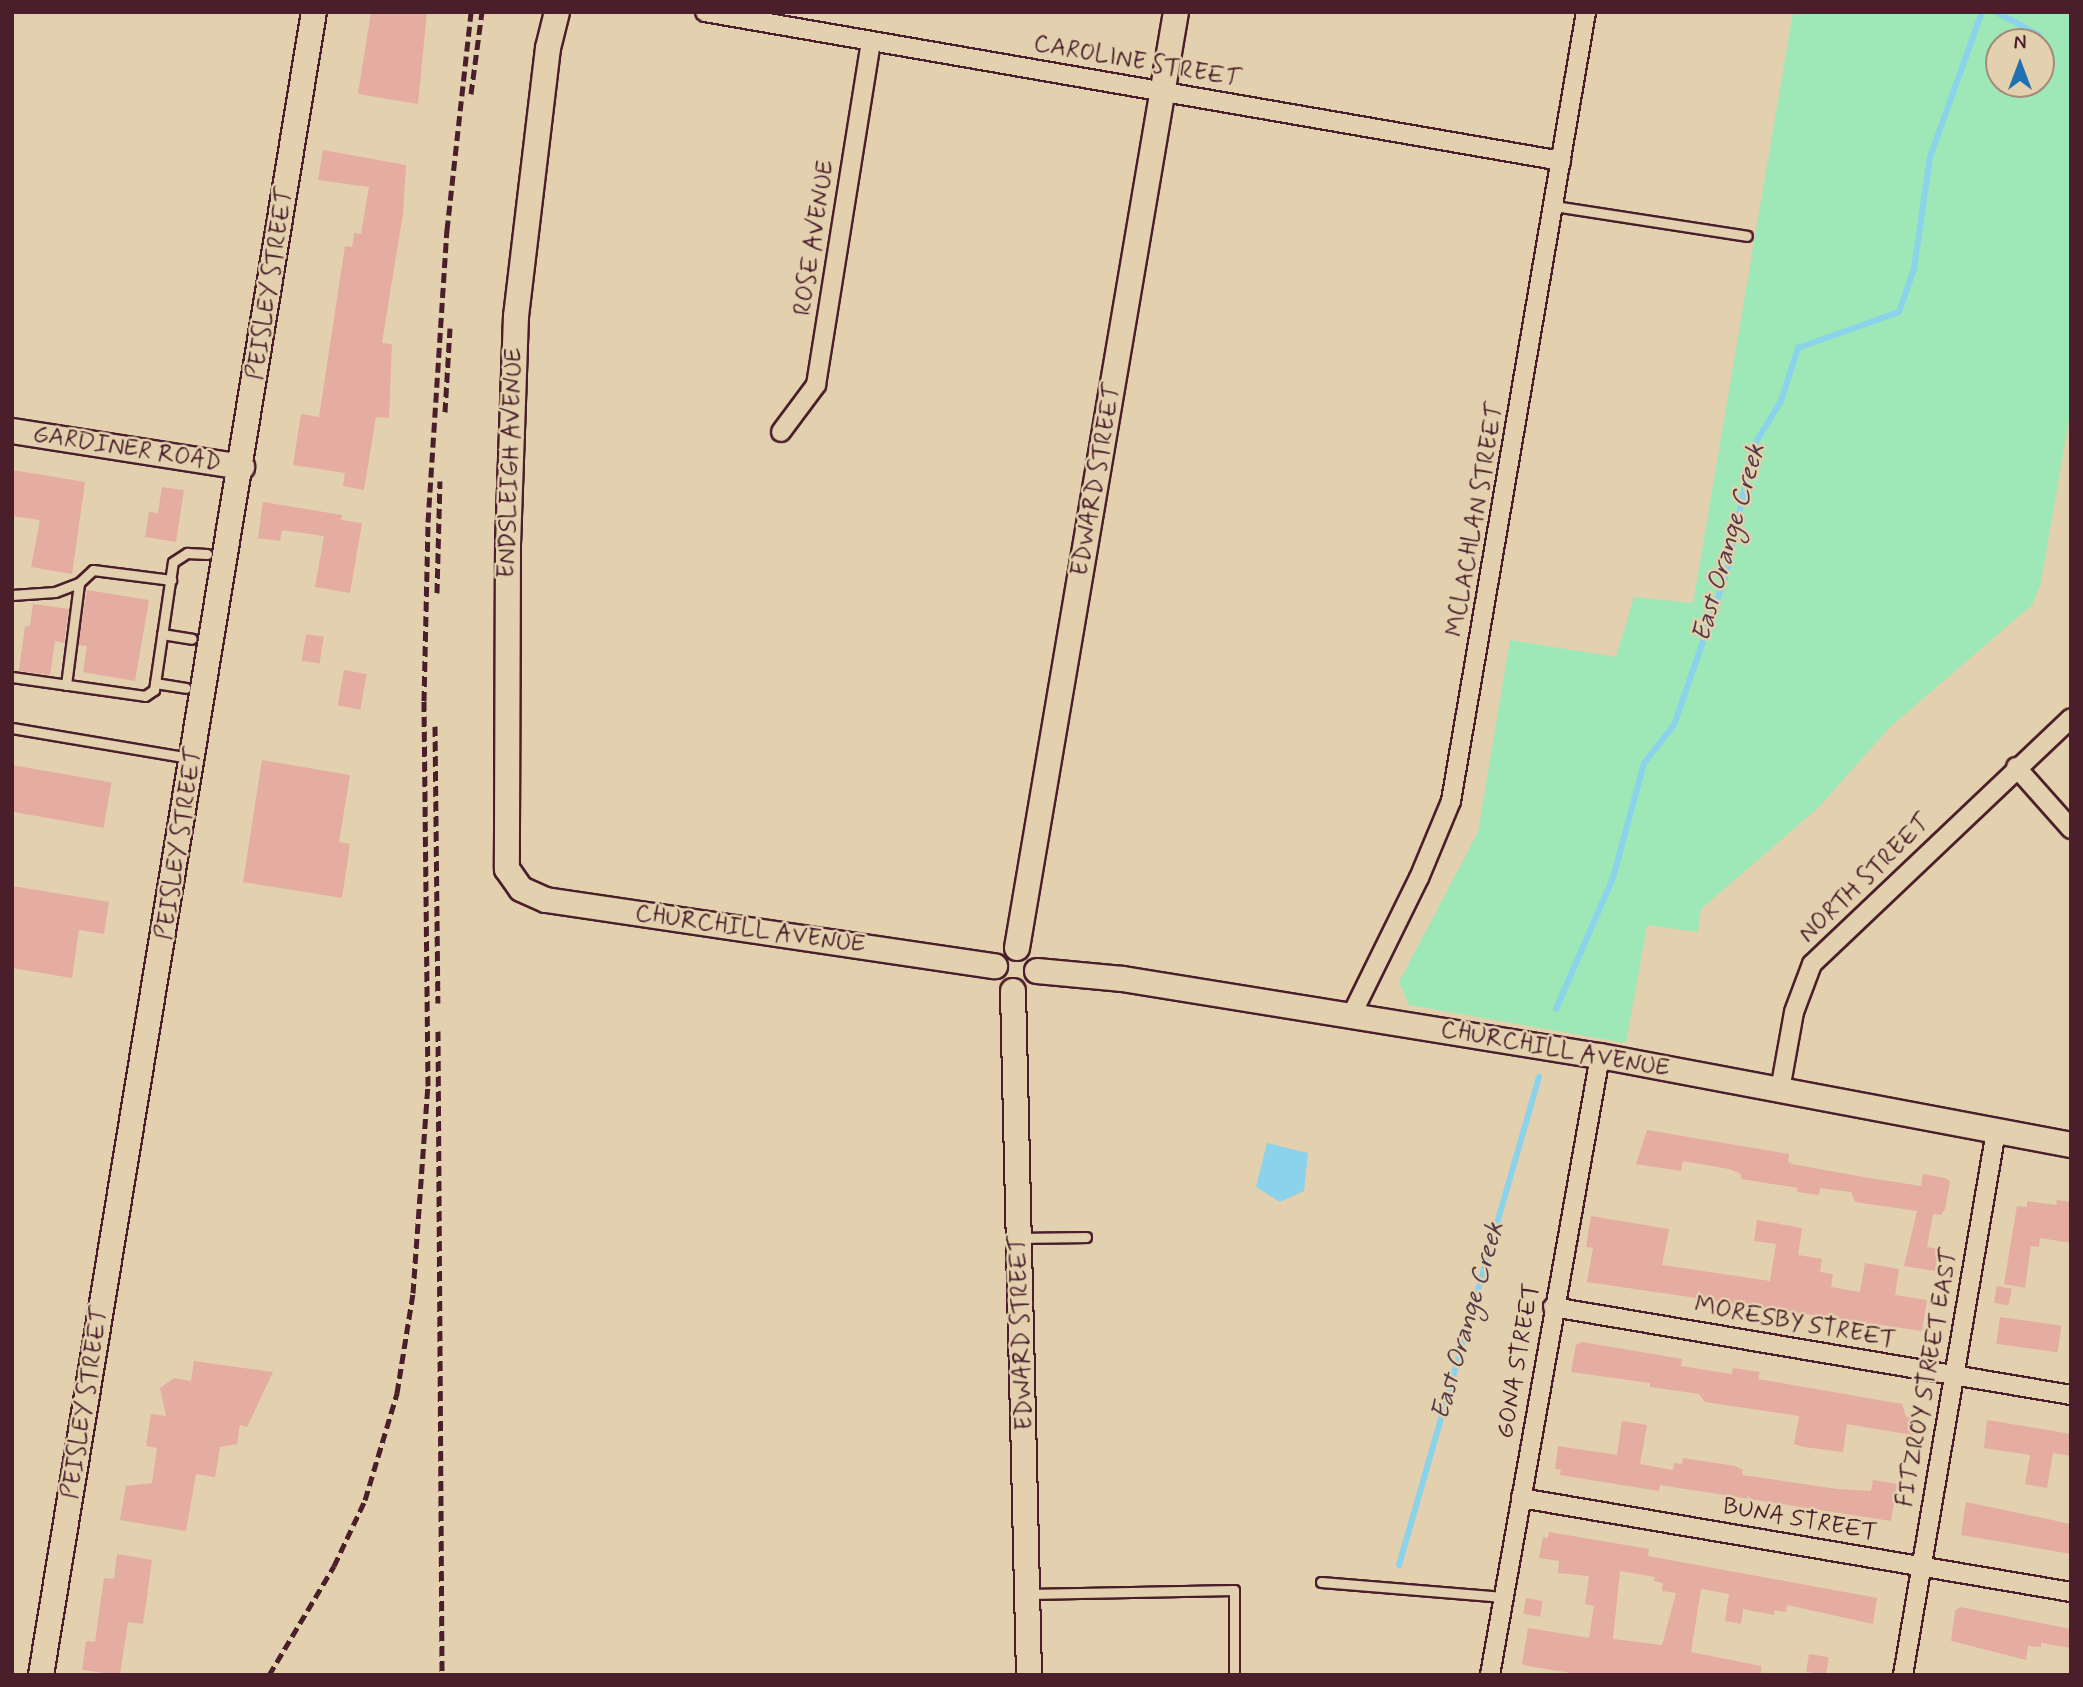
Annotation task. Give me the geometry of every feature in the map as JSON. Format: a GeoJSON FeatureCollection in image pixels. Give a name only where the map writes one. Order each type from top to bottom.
{"type":"FeatureCollection","features":[{"type":"Feature","properties":{"kind":"street","name":"PEISLEY STREET"},"geometry":{"type":"LineString","coordinates":[[41,1675],[242,467],[314,12]]}},
{"type":"Feature","properties":{"kind":"street","name":"ENDSLEIGH AVENUE"},"geometry":{"type":"LineString","coordinates":[[547,12],[548,48]]}},
{"type":"Feature","properties":{"kind":"street","name":"ENDSLEIGH AVENUE"},"geometry":{"type":"LineString","coordinates":[[512,878],[505,842],[508,543],[516,316],[548,48],[557,12]]}},
{"type":"Feature","properties":{"kind":"street","name":"CAROLINE STREET"},"geometry":{"type":"LineString","coordinates":[[705,12],[1561,161]]}},
{"type":"Feature","properties":{"kind":"street","name":"EDWARD STREET"},"geometry":{"type":"LineString","coordinates":[[1017,948],[1176,12]]}},
{"type":"Feature","properties":{"kind":"street","name":"MCLACHLAN STREET"},"geometry":{"type":"LineString","coordinates":[[1351,1016],[1419,878],[1451,801],[1586,12]]}},
{"type":"Feature","properties":{"kind":"street","name":"ROSE AVENUE"},"geometry":{"type":"LineString","coordinates":[[781,432],[816,385],[871,41]]}},
{"type":"Feature","properties":{"kind":"street","name":"GARDINER ROAD"},"geometry":{"type":"LineString","coordinates":[[12,431],[242,467]]}},
{"type":"Feature","properties":{"kind":"street","name":"NORTH STREET"},"geometry":{"type":"LineString","coordinates":[[1780,1090],[1794,1012],[1812,964],[2071,718]]}},
{"type":"Feature","properties":{"kind":"street"},"geometry":{"type":"LineString","coordinates":[[2017,767],[2071,829]]}},
{"type":"Feature","properties":{"kind":"street","name":"CHURCHILL AVENUE"},"geometry":{"type":"LineString","coordinates":[[512,878],[531,896],[546,900],[995,965]]}},
{"type":"Feature","properties":{"kind":"street"},"geometry":{"type":"LineString","coordinates":[[1017,948],[1034,958],[1037,971],[1027,988],[1013,990],[997,979],[995,965],[1006,951],[1017,948]]}},
{"type":"Feature","properties":{"kind":"street","name":"CHURCHILL AVENUE"},"geometry":{"type":"LineString","coordinates":[[1037,971],[1123,979],[1600,1056],[2071,1145]]}},
{"type":"Feature","properties":{"kind":"street","name":"EDWARD STREET"},"geometry":{"type":"LineString","coordinates":[[1013,990],[1029,1675]]}},
{"type":"Feature","properties":{"kind":"street","name":"GONA STREET"},"geometry":{"type":"LineString","coordinates":[[1490,1675],[1553,1307],[1600,1056]]}},
{"type":"Feature","properties":{"kind":"street","name":"FITZROY STREET EAST"},"geometry":{"type":"LineString","coordinates":[[1903,1675],[1996,1131]]}},
{"type":"Feature","properties":{"kind":"street","name":"MORESBY STREET"},"geometry":{"type":"LineString","coordinates":[[1553,1307],[2071,1395]]}},
{"type":"Feature","properties":{"kind":"street","name":"BUNA STREET"},"geometry":{"type":"LineString","coordinates":[[1521,1498],[2071,1592]]}},
{"type":"Feature","properties":{"kind":"lane"},"geometry":{"type":"LineString","coordinates":[[1554,206],[1747,236]]}},
{"type":"Feature","properties":{"kind":"lane"},"geometry":{"type":"LineString","coordinates":[[12,677],[145,696],[155,684],[173,562],[187,553],[207,554]]}},
{"type":"Feature","properties":{"kind":"lane"},"geometry":{"type":"LineString","coordinates":[[12,595],[55,592],[79,583],[93,570],[171,580]]}},
{"type":"Feature","properties":{"kind":"lane"},"geometry":{"type":"LineString","coordinates":[[66,685],[79,583]]}},
{"type":"Feature","properties":{"kind":"lane"},"geometry":{"type":"LineString","coordinates":[[162,634],[192,639]]}},
{"type":"Feature","properties":{"kind":"lane"},"geometry":{"type":"LineString","coordinates":[[155,684],[186,688]]}},
{"type":"Feature","properties":{"kind":"lane"},"geometry":{"type":"LineString","coordinates":[[12,728],[194,758]]}},
{"type":"Feature","properties":{"kind":"lane"},"geometry":{"type":"LineString","coordinates":[[1020,1238],[1086,1237]]}},
{"type":"Feature","properties":{"kind":"lane"},"geometry":{"type":"LineString","coordinates":[[1321,1582],[1503,1597]]}},
{"type":"Feature","properties":{"kind":"lane"},"geometry":{"type":"LineString","coordinates":[[1028,1594],[1234,1590],[1234,1675]]}},
{"type":"Feature","properties":{"kind":"green space"},"geometry":{"type":"Polygon","coordinates":[[[1793,12],[2071,12],[2071,408],[2041,582],[2032,605],[1890,727],[1819,807],[1701,909],[1698,932],[1647,925],[1626,1043],[1409,1005],[1399,982],[1478,832],[1510,640],[1616,657],[1634,597],[1693,603],[1793,12]]]}},
{"type":"Feature","properties":{"kind":"water"},"geometry":{"type":"Polygon","coordinates":[[[1267,1143],[1308,1153],[1304,1191],[1280,1202],[1256,1187],[1267,1143]]]}},
{"type":"Feature","properties":{"kind":"building"},"geometry":{"type":"Polygon","coordinates":[[[371,12],[427,12],[418,104],[358,94],[371,12]]]}},
{"type":"Feature","properties":{"kind":"building"},"geometry":{"type":"Polygon","coordinates":[[[323,150],[406,165],[403,213],[382,343],[392,344],[389,418],[376,417],[364,490],[343,486],[345,473],[293,465],[301,414],[319,417],[345,246],[352,247],[354,233],[361,234],[369,187],[318,180],[323,150]]]}},
{"type":"Feature","properties":{"kind":"building"},"geometry":{"type":"Polygon","coordinates":[[[12,470],[85,482],[72,574],[31,567],[40,520],[12,516],[12,470]]]}},
{"type":"Feature","properties":{"kind":"building"},"geometry":{"type":"Polygon","coordinates":[[[162,487],[184,490],[176,542],[145,537],[149,512],[158,513],[162,487]]]}},
{"type":"Feature","properties":{"kind":"building"},"geometry":{"type":"Polygon","coordinates":[[[263,502],[342,515],[341,520],[362,523],[350,593],[315,587],[324,536],[282,530],[280,541],[258,538],[263,502]]]}},
{"type":"Feature","properties":{"kind":"building"},"geometry":{"type":"Polygon","coordinates":[[[87,590],[149,600],[135,681],[83,672],[87,646],[78,645],[87,590]]]}},
{"type":"Feature","properties":{"kind":"building"},"geometry":{"type":"Polygon","coordinates":[[[33,604],[69,609],[64,643],[55,641],[50,675],[19,671],[25,626],[30,626],[33,604]]]}},
{"type":"Feature","properties":{"kind":"building"},"geometry":{"type":"Polygon","coordinates":[[[306,634],[324,637],[320,663],[302,661],[306,634]]]}},
{"type":"Feature","properties":{"kind":"building"},"geometry":{"type":"Polygon","coordinates":[[[344,670],[367,674],[360,709],[338,705],[344,670]]]}},
{"type":"Feature","properties":{"kind":"building"},"geometry":{"type":"Polygon","coordinates":[[[262,760],[350,775],[339,842],[350,844],[342,898],[243,882],[262,760]]]}},
{"type":"Feature","properties":{"kind":"building"},"geometry":{"type":"Polygon","coordinates":[[[12,765],[111,783],[103,828],[12,812],[12,765]]]}},
{"type":"Feature","properties":{"kind":"building"},"geometry":{"type":"Polygon","coordinates":[[[12,886],[109,902],[104,934],[79,930],[72,978],[12,968],[12,886]]]}},
{"type":"Feature","properties":{"kind":"building"},"geometry":{"type":"Polygon","coordinates":[[[1647,1130],[1789,1154],[1788,1162],[1792,1164],[1869,1178],[1921,1186],[1923,1174],[1945,1178],[1950,1181],[1945,1209],[1941,1215],[1933,1214],[1927,1247],[1938,1249],[1935,1271],[1904,1266],[1917,1211],[1855,1202],[1851,1192],[1820,1188],[1819,1195],[1797,1192],[1798,1188],[1741,1179],[1741,1174],[1729,1169],[1683,1161],[1681,1171],[1636,1164],[1647,1130]]]}},
{"type":"Feature","properties":{"kind":"building"},"geometry":{"type":"Polygon","coordinates":[[[2057,1200],[2071,1202],[2071,1243],[2040,1238],[2039,1247],[2031,1246],[2025,1288],[2004,1284],[2017,1206],[2027,1207],[2027,1201],[2056,1205],[2057,1200]]]}},
{"type":"Feature","properties":{"kind":"building"},"geometry":{"type":"Polygon","coordinates":[[[1591,1216],[1669,1229],[1662,1265],[1770,1281],[1776,1244],[1754,1241],[1757,1220],[1802,1228],[1798,1255],[1822,1259],[1820,1272],[1833,1274],[1831,1287],[1860,1292],[1865,1263],[1899,1269],[1895,1295],[1927,1300],[1922,1331],[1587,1282],[1593,1248],[1586,1247],[1591,1216]]]}},
{"type":"Feature","properties":{"kind":"building"},"geometry":{"type":"Polygon","coordinates":[[[1997,1286],[2012,1289],[2008,1306],[1994,1303],[1997,1286]]]}},
{"type":"Feature","properties":{"kind":"building"},"geometry":{"type":"Polygon","coordinates":[[[2000,1317],[2061,1326],[2058,1352],[1996,1344],[2000,1317]]]}},
{"type":"Feature","properties":{"kind":"building"},"geometry":{"type":"Polygon","coordinates":[[[1582,1342],[1682,1359],[1681,1366],[1732,1374],[1733,1368],[1760,1372],[1758,1379],[1902,1404],[1906,1417],[1916,1418],[1913,1435],[1847,1424],[1843,1452],[1804,1447],[1794,1444],[1799,1416],[1705,1402],[1699,1394],[1650,1387],[1650,1383],[1571,1372],[1576,1345],[1582,1342]]]}},
{"type":"Feature","properties":{"kind":"building"},"geometry":{"type":"Polygon","coordinates":[[[194,1361],[273,1372],[247,1427],[240,1425],[237,1444],[220,1447],[215,1477],[196,1474],[186,1531],[120,1520],[126,1486],[152,1483],[157,1448],[146,1446],[151,1414],[166,1416],[160,1388],[174,1378],[191,1381],[194,1361]]]}},
{"type":"Feature","properties":{"kind":"building"},"geometry":{"type":"Polygon","coordinates":[[[1987,1420],[2071,1434],[2071,1456],[2053,1453],[2047,1488],[2025,1484],[2030,1455],[1984,1448],[1987,1420]]]}},
{"type":"Feature","properties":{"kind":"building"},"geometry":{"type":"Polygon","coordinates":[[[1622,1421],[1647,1425],[1640,1464],[1673,1470],[1674,1463],[1682,1464],[1683,1458],[1735,1466],[1743,1470],[1742,1475],[1837,1489],[1871,1491],[1873,1480],[1897,1484],[1891,1521],[1660,1485],[1659,1491],[1560,1475],[1561,1470],[1555,1469],[1558,1446],[1617,1455],[1622,1421]]]}},
{"type":"Feature","properties":{"kind":"building"},"geometry":{"type":"Polygon","coordinates":[[[1966,1502],[2071,1524],[2071,1554],[1961,1535],[1966,1502]]]}},
{"type":"Feature","properties":{"kind":"building"},"geometry":{"type":"Polygon","coordinates":[[[1549,1532],[1649,1549],[1648,1556],[1877,1598],[1873,1624],[1787,1605],[1786,1612],[1775,1610],[1774,1615],[1743,1609],[1741,1624],[1725,1621],[1729,1594],[1701,1589],[1691,1652],[1761,1666],[1761,1675],[1583,1675],[1528,1666],[1522,1664],[1528,1628],[1589,1638],[1594,1606],[1585,1604],[1589,1576],[1558,1573],[1559,1561],[1539,1558],[1543,1537],[1548,1538],[1549,1532]],[[1620,1571],[1613,1639],[1662,1645],[1676,1593],[1662,1591],[1663,1583],[1654,1581],[1655,1577],[1620,1571]]]}},
{"type":"Feature","properties":{"kind":"building"},"geometry":{"type":"Polygon","coordinates":[[[117,1554],[152,1560],[143,1624],[128,1622],[120,1675],[82,1670],[86,1641],[95,1642],[104,1578],[114,1579],[117,1554]]]}},
{"type":"Feature","properties":{"kind":"building"},"geometry":{"type":"Polygon","coordinates":[[[1526,1598],[1543,1601],[1540,1617],[1523,1614],[1526,1598]]]}},
{"type":"Feature","properties":{"kind":"building"},"geometry":{"type":"Polygon","coordinates":[[[1960,1607],[2071,1629],[2071,1648],[2041,1643],[2041,1647],[2028,1646],[2026,1660],[1951,1641],[1955,1611],[1960,1607]]]}},
{"type":"Feature","properties":{"kind":"building"},"geometry":{"type":"Polygon","coordinates":[[[1809,1654],[1829,1657],[1826,1675],[1806,1672],[1809,1654]]]}},
{"type":"Feature","properties":{"kind":"waterway","name":"East Orange Creek"},"geometry":{"type":"LineString","coordinates":[[1556,1009],[1613,878],[1644,763],[1674,725],[1727,572],[1753,447],[1781,401],[1798,348],[1899,312],[1914,269],[1930,157],[1982,12]]}},
{"type":"Feature","properties":{"kind":"waterway"},"geometry":{"type":"LineString","coordinates":[[1996,12],[2026,28]]}},
{"type":"Feature","properties":{"kind":"waterway","name":"East Orange Creek"},"geometry":{"type":"LineString","coordinates":[[1399,1565],[1539,1077]]}},
{"type":"Feature","properties":{"kind":"railway"},"geometry":{"type":"LineString","coordinates":[[269,1675],[334,1566],[365,1500],[397,1393],[413,1293],[428,1086],[424,701],[428,522],[447,230],[471,12]]}},
{"type":"Feature","properties":{"kind":"railway"},"geometry":{"type":"LineString","coordinates":[[471,94],[482,12]]}},
{"type":"Feature","properties":{"kind":"railway"},"geometry":{"type":"LineString","coordinates":[[445,412],[450,328]]}},
{"type":"Feature","properties":{"kind":"railway"},"geometry":{"type":"LineString","coordinates":[[437,593],[440,481]]}},
{"type":"Feature","properties":{"kind":"railway"},"geometry":{"type":"LineString","coordinates":[[435,726],[438,1003]]}},
{"type":"Feature","properties":{"kind":"railway"},"geometry":{"type":"LineString","coordinates":[[438,1031],[442,1675]]}}]}
